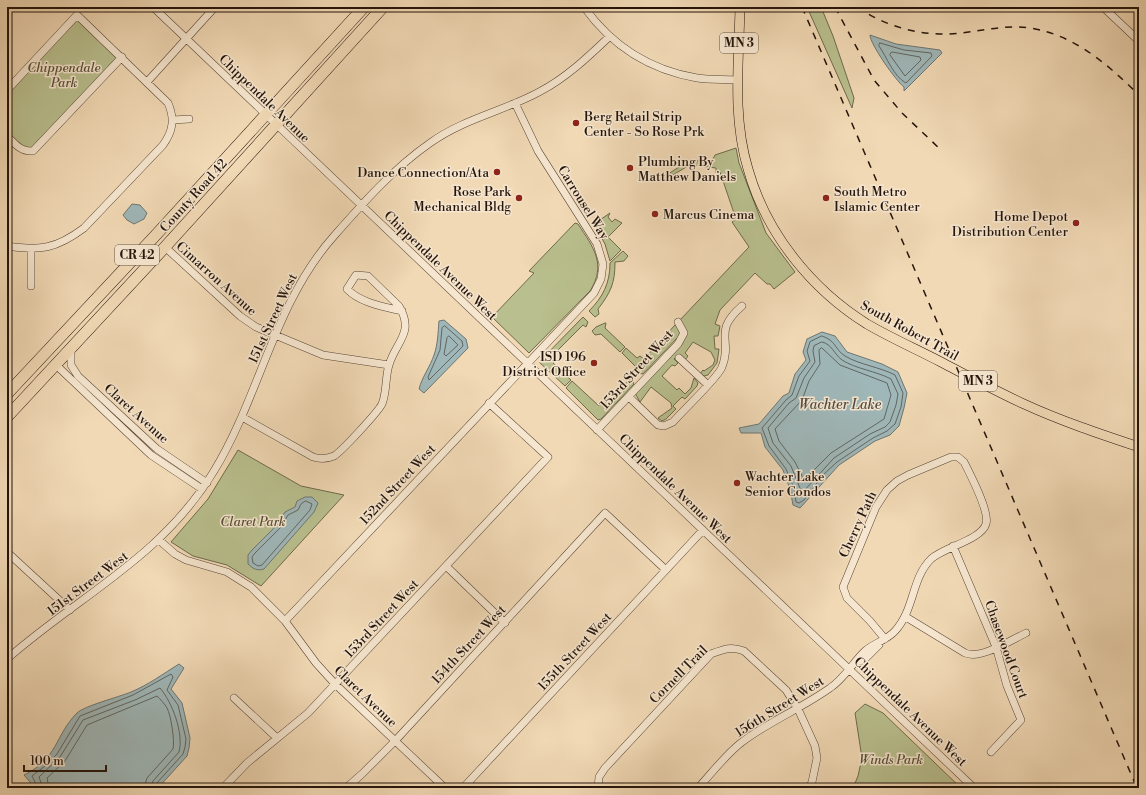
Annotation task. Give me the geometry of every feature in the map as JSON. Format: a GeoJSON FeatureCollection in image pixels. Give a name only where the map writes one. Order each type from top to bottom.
{"type":"FeatureCollection","features":[{"type":"Feature","properties":{"kind":"highway","name":"County Road 42"},"geometry":{"type":"LineString","coordinates":[[7,394],[112,282],[364,7]]}},
{"type":"Feature","properties":{"kind":"highway","name":"County Road 42"},"geometry":{"type":"LineString","coordinates":[[7,417],[165,247],[383,7]]}},
{"type":"Feature","properties":{"kind":"highway"},"geometry":{"type":"LineString","coordinates":[[56,365],[54,353],[109,294],[112,289],[112,282]]}},
{"type":"Feature","properties":{"kind":"main road","name":"South Robert Trail"},"geometry":{"type":"LineString","coordinates":[[740,7],[737,80],[740,128],[749,173],[763,208],[783,244],[816,284],[836,302],[867,323],[1005,395],[1054,417],[1139,448]]}},
{"type":"Feature","properties":{"kind":"street"},"geometry":{"type":"LineString","coordinates":[[7,90],[77,15],[77,7]]}},
{"type":"Feature","properties":{"kind":"street","name":"Chippendale Avenue"},"geometry":{"type":"LineString","coordinates":[[153,7],[362,206]]}},
{"type":"Feature","properties":{"kind":"street"},"geometry":{"type":"LineString","coordinates":[[147,82],[215,7]]}},
{"type":"Feature","properties":{"kind":"street"},"geometry":{"type":"LineString","coordinates":[[584,7],[609,36],[636,58],[670,73],[699,78],[737,80]]}},
{"type":"Feature","properties":{"kind":"street"},"geometry":{"type":"LineString","coordinates":[[1104,7],[1139,41]]}},
{"type":"Feature","properties":{"kind":"street"},"geometry":{"type":"LineString","coordinates":[[7,246],[31,250],[54,245],[73,237],[84,228],[163,145],[172,131],[173,120],[168,103],[77,15]]}},
{"type":"Feature","properties":{"kind":"street","name":"151st Street West"},"geometry":{"type":"LineString","coordinates":[[7,659],[134,562],[159,540],[184,512],[204,486],[225,452],[242,417],[296,290],[312,265],[331,240],[362,206],[399,168],[431,142],[471,120],[540,92],[564,77],[609,36]]}},
{"type":"Feature","properties":{"kind":"street"},"geometry":{"type":"LineString","coordinates":[[7,136],[21,149],[27,152],[33,151],[122,58]]}},
{"type":"Feature","properties":{"kind":"street","name":"Carrousel Way"},"geometry":{"type":"LineString","coordinates":[[515,103],[538,151],[598,244],[603,264],[601,279],[594,293],[527,364]]}},
{"type":"Feature","properties":{"kind":"street"},"geometry":{"type":"LineString","coordinates":[[173,120],[189,119]]}},
{"type":"Feature","properties":{"kind":"street","name":"Chippendale Avenue West"},"geometry":{"type":"LineString","coordinates":[[362,206],[974,788]]}},
{"type":"Feature","properties":{"kind":"street","name":"Cimarron Avenue"},"geometry":{"type":"LineString","coordinates":[[165,247],[245,320],[276,336],[323,355],[389,364]]}},
{"type":"Feature","properties":{"kind":"street"},"geometry":{"type":"LineString","coordinates":[[31,250],[31,286]]}},
{"type":"Feature","properties":{"kind":"street"},"geometry":{"type":"LineString","coordinates":[[242,417],[313,457],[330,458],[340,451],[380,408],[384,398],[389,364],[405,333],[406,321],[402,311],[396,302],[368,276],[356,274],[347,289],[353,295],[402,311]]}},
{"type":"Feature","properties":{"kind":"street"},"geometry":{"type":"LineString","coordinates":[[629,397],[654,422],[664,426],[673,422],[708,385],[722,367],[725,358],[724,332],[728,321],[742,306]]}},
{"type":"Feature","properties":{"kind":"street","name":"153rd Street West"},"geometry":{"type":"LineString","coordinates":[[597,430],[678,344],[684,333],[678,322]]}},
{"type":"Feature","properties":{"kind":"street","name":"Claret Avenue"},"geometry":{"type":"LineString","coordinates":[[71,349],[71,364],[78,376],[157,449],[204,486]]}},
{"type":"Feature","properties":{"kind":"street"},"geometry":{"type":"LineString","coordinates":[[679,358],[708,385]]}},
{"type":"Feature","properties":{"kind":"street","name":"152nd Street West"},"geometry":{"type":"LineString","coordinates":[[285,621],[527,364]]}},
{"type":"Feature","properties":{"kind":"street","name":"Claret Avenue"},"geometry":{"type":"LineString","coordinates":[[56,365],[151,455],[204,486]]}},
{"type":"Feature","properties":{"kind":"street","name":"153rd Street West"},"geometry":{"type":"LineString","coordinates":[[223,788],[248,763],[308,712],[336,684],[548,458],[489,403]]}},
{"type":"Feature","properties":{"kind":"street","name":"Cherry Path"},"geometry":{"type":"LineString","coordinates":[[884,639],[870,621],[847,598],[843,587],[876,507],[887,490],[896,481],[908,475],[949,457],[958,457],[964,462],[986,512],[987,521],[984,528]]}},
{"type":"Feature","properties":{"kind":"street","name":"154th Street West"},"geometry":{"type":"LineString","coordinates":[[346,788],[395,741],[605,513],[666,570]]}},
{"type":"Feature","properties":{"kind":"street","name":"156th Street West"},"geometry":{"type":"LineString","coordinates":[[698,788],[741,743],[768,724],[798,709],[832,688],[870,647],[895,632],[906,617],[923,569],[934,556],[977,534],[984,528]]}},
{"type":"Feature","properties":{"kind":"street","name":"155th Street West"},"geometry":{"type":"LineString","coordinates":[[463,788],[703,530]]}},
{"type":"Feature","properties":{"kind":"street","name":"Claret Avenue"},"geometry":{"type":"LineString","coordinates":[[159,540],[175,554],[186,560],[221,570],[242,580],[285,621],[316,663],[336,684],[445,788]]}},
{"type":"Feature","properties":{"kind":"street","name":"Chasewood Court"},"geometry":{"type":"LineString","coordinates":[[953,546],[996,647],[1005,682],[1021,720],[991,752]]}},
{"type":"Feature","properties":{"kind":"street"},"geometry":{"type":"LineString","coordinates":[[7,552],[70,610]]}},
{"type":"Feature","properties":{"kind":"street"},"geometry":{"type":"LineString","coordinates":[[446,566],[505,622]]}},
{"type":"Feature","properties":{"kind":"street"},"geometry":{"type":"LineString","coordinates":[[906,617],[968,654],[981,654],[1026,633]]}},
{"type":"Feature","properties":{"kind":"street","name":"Cornell Trail"},"geometry":{"type":"LineString","coordinates":[[598,788],[599,777],[605,768],[711,654],[727,647],[736,648],[744,652],[786,690],[798,709],[815,746],[817,758],[812,782],[809,788]]}},
{"type":"Feature","properties":{"kind":"street"},"geometry":{"type":"LineString","coordinates":[[234,698],[278,738]]}},
{"type":"Feature","properties":{"kind":"green space"},"geometry":{"type":"Polygon","coordinates":[[[807,7],[821,7],[833,36],[854,98],[852,108],[807,7]]]}},
{"type":"Feature","properties":{"kind":"green space","name":"Chippendale Park"},"geometry":{"type":"Polygon","coordinates":[[[78,15],[122,58],[33,152],[7,138],[7,91],[78,15]]]}},
{"type":"Feature","properties":{"kind":"green space"},"geometry":{"type":"Polygon","coordinates":[[[736,148],[739,163],[766,233],[795,272],[774,289],[770,284],[767,284],[755,273],[720,310],[715,324],[720,326],[718,336],[714,336],[715,349],[719,349],[717,363],[708,375],[704,376],[700,374],[703,370],[704,371],[713,365],[715,360],[711,352],[693,342],[685,353],[688,356],[685,360],[679,354],[674,359],[678,363],[675,366],[672,365],[662,376],[677,390],[679,388],[685,394],[691,388],[694,378],[698,383],[685,399],[682,397],[673,406],[676,409],[662,421],[658,418],[672,408],[671,403],[651,387],[640,402],[635,393],[681,346],[685,338],[680,320],[749,247],[732,222],[736,219],[720,172],[716,173],[716,168],[692,165],[691,169],[688,166],[666,179],[662,178],[690,160],[708,162],[713,159],[715,155],[736,148]]]}},
{"type":"Feature","properties":{"kind":"green space"},"geometry":{"type":"Polygon","coordinates":[[[610,213],[608,217],[612,222],[615,219],[622,223],[608,237],[621,250],[610,261],[605,244],[594,224],[610,213]]]}},
{"type":"Feature","properties":{"kind":"green space"},"geometry":{"type":"Polygon","coordinates":[[[575,223],[578,224],[584,232],[596,256],[598,264],[595,281],[590,291],[529,353],[492,317],[534,273],[529,271],[575,223]]]}},
{"type":"Feature","properties":{"kind":"green space"},"geometry":{"type":"Polygon","coordinates":[[[623,251],[628,256],[624,261],[615,262],[613,282],[598,309],[599,314],[595,317],[589,311],[605,289],[609,277],[610,263],[623,251]]]}},
{"type":"Feature","properties":{"kind":"green space"},"geometry":{"type":"Polygon","coordinates":[[[583,317],[588,322],[586,327],[583,325],[553,355],[556,359],[553,363],[571,380],[565,386],[539,362],[583,317]]]}},
{"type":"Feature","properties":{"kind":"green space"},"geometry":{"type":"Polygon","coordinates":[[[605,323],[605,328],[625,347],[620,352],[601,334],[595,335],[592,331],[596,327],[605,323]]]}},
{"type":"Feature","properties":{"kind":"green space"},"geometry":{"type":"Polygon","coordinates":[[[675,325],[680,330],[679,336],[643,374],[635,372],[638,369],[622,353],[626,348],[637,358],[640,356],[644,359],[675,325]]]}},
{"type":"Feature","properties":{"kind":"green space"},"geometry":{"type":"Polygon","coordinates":[[[631,378],[634,384],[601,419],[598,420],[566,388],[572,381],[599,406],[602,402],[604,404],[631,378]]]}},
{"type":"Feature","properties":{"kind":"green space","name":"Claret Park"},"geometry":{"type":"Polygon","coordinates":[[[238,450],[301,486],[344,495],[261,586],[227,565],[193,556],[171,542],[208,499],[238,450]]]}},
{"type":"Feature","properties":{"kind":"green space","name":"Winds Park"},"geometry":{"type":"Polygon","coordinates":[[[865,704],[883,713],[961,788],[853,788],[858,776],[862,758],[855,713],[865,704]]]}},
{"type":"Feature","properties":{"kind":"water"},"geometry":{"type":"Polygon","coordinates":[[[870,35],[896,44],[940,50],[942,53],[904,91],[904,87],[895,78],[874,46],[870,35]]]}},
{"type":"Feature","properties":{"kind":"water"},"geometry":{"type":"Polygon","coordinates":[[[132,204],[140,205],[147,213],[144,219],[134,224],[127,220],[123,215],[132,204]]]}},
{"type":"Feature","properties":{"kind":"water"},"geometry":{"type":"Polygon","coordinates":[[[444,320],[466,339],[468,348],[424,393],[419,389],[435,351],[438,338],[439,321],[444,320]]]}},
{"type":"Feature","properties":{"kind":"water","name":"Wachter Lake"},"geometry":{"type":"Polygon","coordinates":[[[822,332],[835,336],[847,352],[882,364],[898,372],[907,393],[899,426],[890,435],[875,441],[839,465],[800,508],[793,505],[790,489],[783,470],[765,447],[761,433],[741,433],[739,428],[759,424],[783,396],[789,393],[795,374],[806,360],[803,352],[807,339],[822,332]]]}},
{"type":"Feature","properties":{"kind":"water"},"geometry":{"type":"Polygon","coordinates":[[[305,497],[312,497],[318,503],[314,512],[264,569],[257,570],[248,564],[248,555],[252,550],[278,524],[285,512],[295,507],[297,501],[305,497]]]}},
{"type":"Feature","properties":{"kind":"water"},"geometry":{"type":"Polygon","coordinates":[[[179,664],[184,668],[171,689],[182,703],[190,738],[189,748],[187,756],[158,788],[35,788],[24,775],[44,762],[70,721],[81,710],[137,689],[179,664]]]}},
{"type":"Feature","properties":{"kind":"railway"},"geometry":{"type":"LineString","coordinates":[[802,7],[1137,788]]}},
{"type":"Feature","properties":{"kind":"railway"},"geometry":{"type":"LineString","coordinates":[[835,7],[874,80],[902,113],[940,149]]}},
{"type":"Feature","properties":{"kind":"railway"},"geometry":{"type":"LineString","coordinates":[[857,7],[889,24],[924,33],[948,34],[1009,27],[1030,28],[1046,32],[1062,37],[1089,52],[1115,72],[1139,95]]}},
{"type":"Feature","properties":{"kind":"place","name":"Berg Retail Strip Center - So Rose Prk"},"geometry":{"type":"Point","coordinates":[576,123]}},
{"type":"Feature","properties":{"kind":"place","name":"Plumbing By Matthew Daniels"},"geometry":{"type":"Point","coordinates":[630,168]}},
{"type":"Feature","properties":{"kind":"place","name":"Dance Connection/Ata"},"geometry":{"type":"Point","coordinates":[497,172]}},
{"type":"Feature","properties":{"kind":"place","name":"Rose Park Mechanical Bldg"},"geometry":{"type":"Point","coordinates":[519,198]}},
{"type":"Feature","properties":{"kind":"place","name":"South Metro Islamic Center"},"geometry":{"type":"Point","coordinates":[826,198]}},
{"type":"Feature","properties":{"kind":"place","name":"Marcus Cinema"},"geometry":{"type":"Point","coordinates":[655,214]}},
{"type":"Feature","properties":{"kind":"place","name":"Home Depot Distribution Center"},"geometry":{"type":"Point","coordinates":[1076,223]}},
{"type":"Feature","properties":{"kind":"place","name":"ISD 196 District Office"},"geometry":{"type":"Point","coordinates":[594,363]}},
{"type":"Feature","properties":{"kind":"place","name":"Wachter Lake Senior Condos"},"geometry":{"type":"Point","coordinates":[737,483]}}]}
